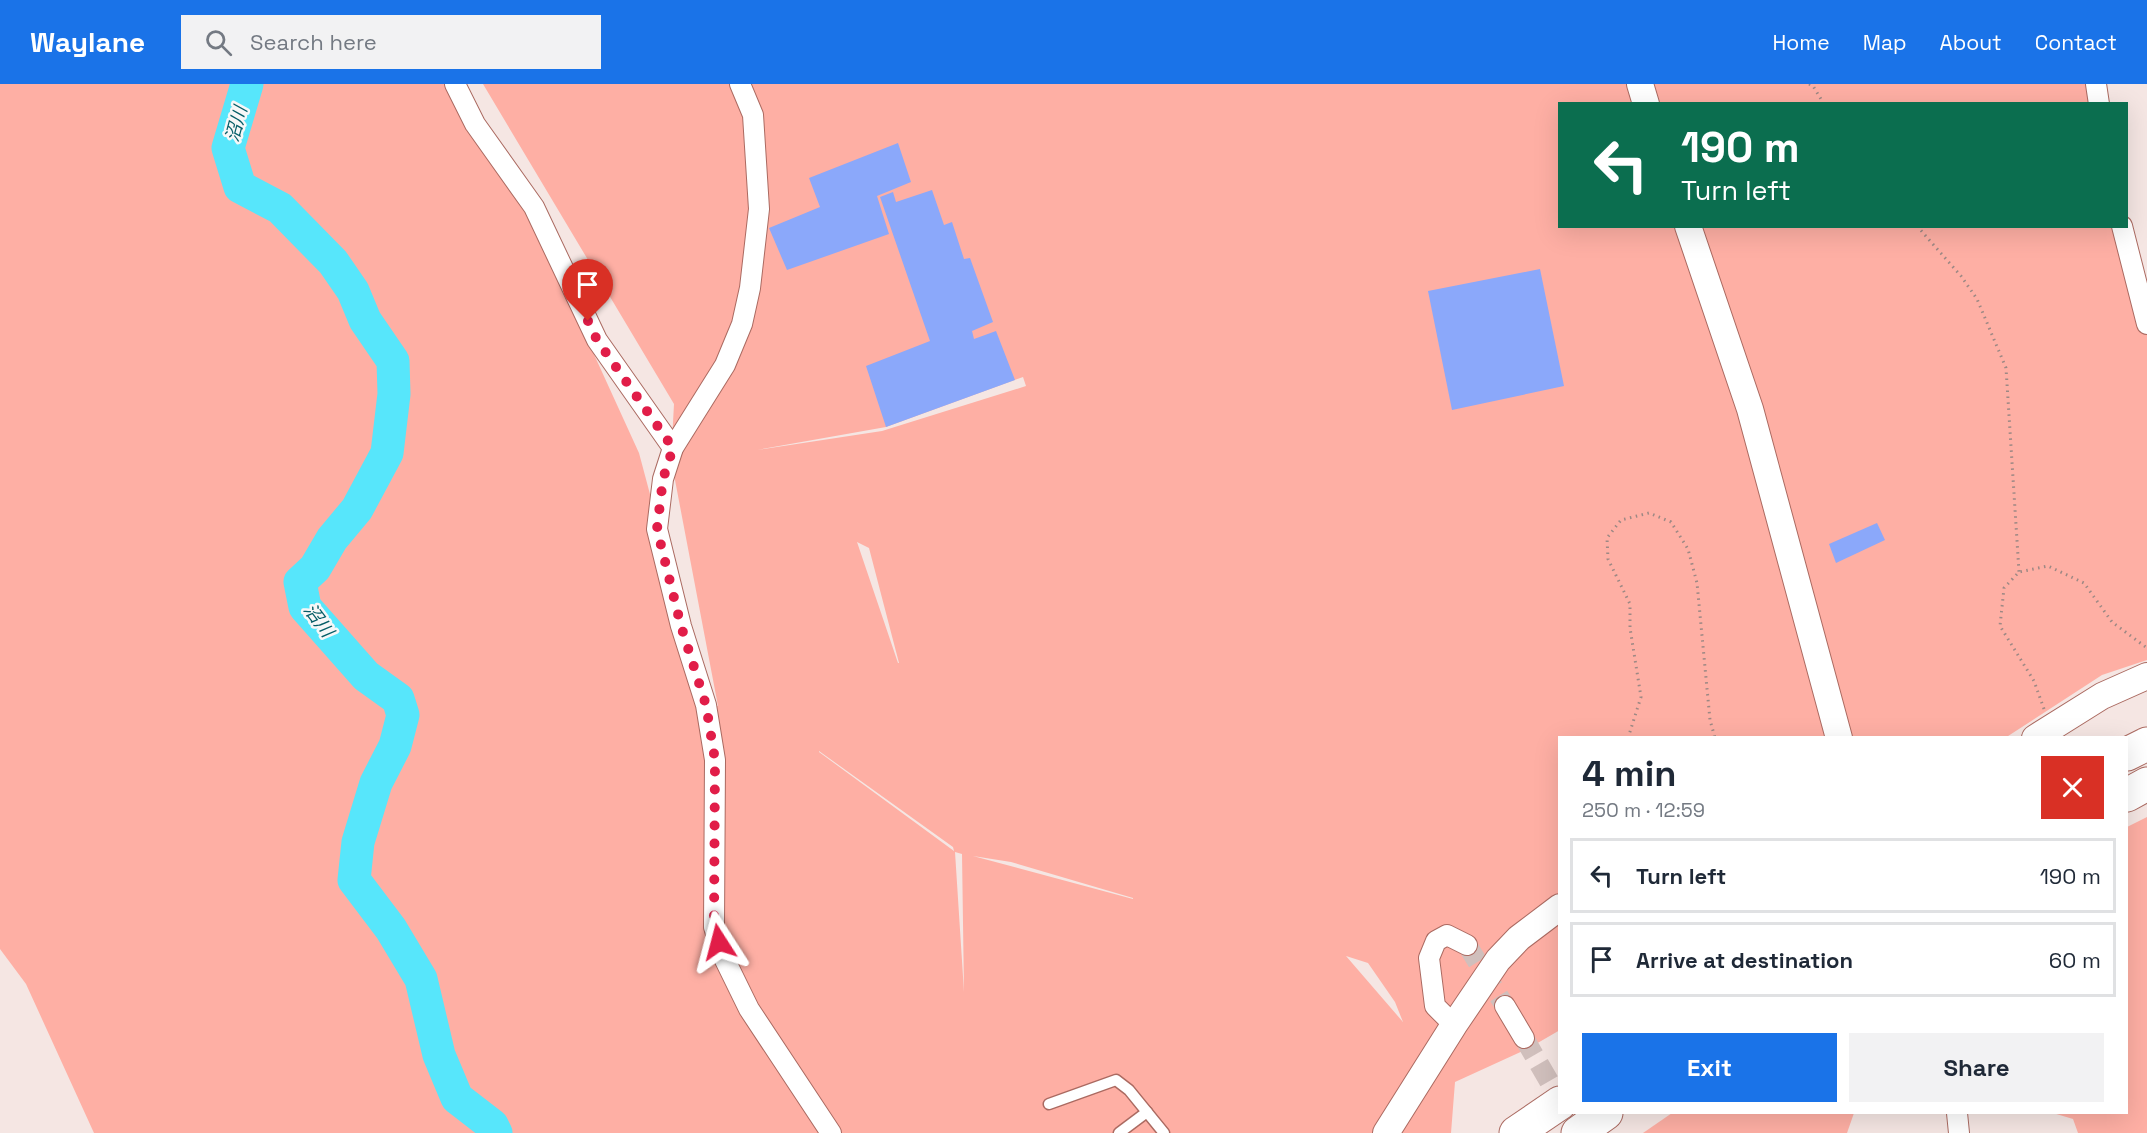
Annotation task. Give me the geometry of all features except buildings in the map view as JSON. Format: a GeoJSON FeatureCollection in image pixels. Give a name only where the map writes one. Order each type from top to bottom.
{"type":"FeatureCollection","features":[{"type":"Feature","properties":{"kind":"highway"},"geometry":{"type":"LineString","coordinates":[[2128,754],[2147,744]]}},
{"type":"Feature","properties":{"kind":"highway"},"geometry":{"type":"LineString","coordinates":[[2128,794],[2147,784]]}},
{"type":"Feature","properties":{"kind":"highway"},"geometry":{"type":"LineString","coordinates":[[1516,1133],[1558,1103]]}},
{"type":"Feature","properties":{"kind":"highway"},"geometry":{"type":"LineString","coordinates":[[1578,1133],[1605,1114]]}},
{"type":"Feature","properties":{"kind":"street"},"geometry":{"type":"LineString","coordinates":[[455,84],[475,124],[534,207],[597,340],[673,448]]}},
{"type":"Feature","properties":{"kind":"street"},"geometry":{"type":"LineString","coordinates":[[740,84],[753,115],[759,208],[750,288],[742,324],[725,365],[673,448],[663,479],[657,529],[681,626],[706,705],[715,760],[714,927],[724,958],[749,1009],[831,1133]]}},
{"type":"Feature","properties":{"kind":"street"},"geometry":{"type":"LineString","coordinates":[[1640,84],[1645,102]]}},
{"type":"Feature","properties":{"kind":"street"},"geometry":{"type":"LineString","coordinates":[[2096,84],[2099,102]]}},
{"type":"Feature","properties":{"kind":"street"},"geometry":{"type":"LineString","coordinates":[[1689,228],[1750,409],[1838,736]]}},
{"type":"Feature","properties":{"kind":"street"},"geometry":{"type":"LineString","coordinates":[[2123,228],[2147,324]]}},
{"type":"Feature","properties":{"kind":"street"},"geometry":{"type":"LineString","coordinates":[[2043,733],[2103,696],[2147,676]]}},
{"type":"Feature","properties":{"kind":"street"},"geometry":{"type":"LineString","coordinates":[[1386,1133],[1498,960],[1542,918],[1558,908]]}},
{"type":"Feature","properties":{"kind":"street"},"geometry":{"type":"LineString","coordinates":[[1454,1025],[1435,1006],[1429,958],[1436,941],[1446,936],[1467,945]]}},
{"type":"Feature","properties":{"kind":"street"},"geometry":{"type":"LineString","coordinates":[[1505,1006],[1524,1038]]}},
{"type":"Feature","properties":{"kind":"street"},"geometry":{"type":"LineString","coordinates":[[1957,1114],[1959,1133]]}},
{"type":"Feature","properties":{"kind":"lane"},"geometry":{"type":"LineString","coordinates":[[1049,1104],[1116,1080],[1129,1090],[1164,1133]]}},
{"type":"Feature","properties":{"kind":"lane"},"geometry":{"type":"LineString","coordinates":[[1119,1133],[1148,1112]]}},
{"type":"Feature","properties":{"kind":"path"},"geometry":{"type":"LineString","coordinates":[[1809,84],[1823,102]]}},
{"type":"Feature","properties":{"kind":"path"},"geometry":{"type":"LineString","coordinates":[[1919,228],[1961,276],[1977,299],[2006,368],[2019,572]]}},
{"type":"Feature","properties":{"kind":"path"},"geometry":{"type":"LineString","coordinates":[[1629,736],[1641,697],[1630,628],[1630,604],[1608,559],[1607,538],[1621,520],[1649,513],[1671,522],[1688,549],[1697,584],[1710,720],[1714,736]]}},
{"type":"Feature","properties":{"kind":"path"},"geometry":{"type":"LineString","coordinates":[[2043,733],[2034,681],[2000,626],[2004,588],[2019,572],[2048,566],[2085,582],[2112,622],[2147,648]]}},
{"type":"Feature","properties":{"kind":"shaded area"},"geometry":{"type":"Polygon","coordinates":[[[0,84],[446,84],[534,223],[639,453],[706,704],[718,706],[671,459],[674,404],[483,84],[2090,84],[2098,102],[1558,102],[1558,228],[2124,228],[2147,334],[2147,660],[2102,675],[2008,736],[1558,736],[1558,1031],[1529,1048],[1455,1082],[1451,1133],[94,1133],[26,984],[0,949],[0,84]],[[1023,377],[886,427],[757,450],[882,431],[1026,386],[1023,377]],[[857,542],[898,663],[869,548],[857,542]],[[819,752],[954,851],[953,847],[819,752]],[[955,852],[964,992],[962,854],[955,852]],[[973,856],[1133,899],[1011,862],[973,856]],[[1346,956],[1403,1022],[1395,1002],[1368,963],[1346,956]]]}},
{"type":"Feature","properties":{"kind":"shaded area"},"geometry":{"type":"Polygon","coordinates":[[[2147,817],[2147,1133],[2078,1133],[2073,1119],[2056,1114],[2128,1114],[2128,826],[2147,817]]]}},
{"type":"Feature","properties":{"kind":"shaded area"},"geometry":{"type":"Polygon","coordinates":[[[1671,1114],[1854,1114],[1847,1133],[1643,1133],[1671,1114]]]}},
{"type":"Feature","properties":{"kind":"waterway","name":"沼川"},"geometry":{"type":"LineString","coordinates":[[247,84],[228,148],[240,187],[280,208],[333,262],[353,291],[365,320],[393,361],[394,394],[387,453],[357,509],[332,539],[315,568],[300,582],[305,607],[366,676],[398,699],[403,715],[395,746],[376,783],[358,842],[354,880],[391,929],[421,979],[439,1055],[457,1098],[492,1125],[496,1133]]}},
{"type":"Feature","properties":{"kind":"tunnel"},"geometry":{"type":"LineString","coordinates":[[1467,945],[1505,1006]]}},
{"type":"Feature","properties":{"kind":"tunnel"},"geometry":{"type":"LineString","coordinates":[[1524,1038],[1558,1097]]}},
{"type":"Feature","properties":{"kind":"route"},"geometry":{"type":"LineString","coordinates":[[588,321],[597,340],[673,448],[663,479],[657,529],[681,626],[706,705],[715,760],[714,927],[719,942]]}}]}
